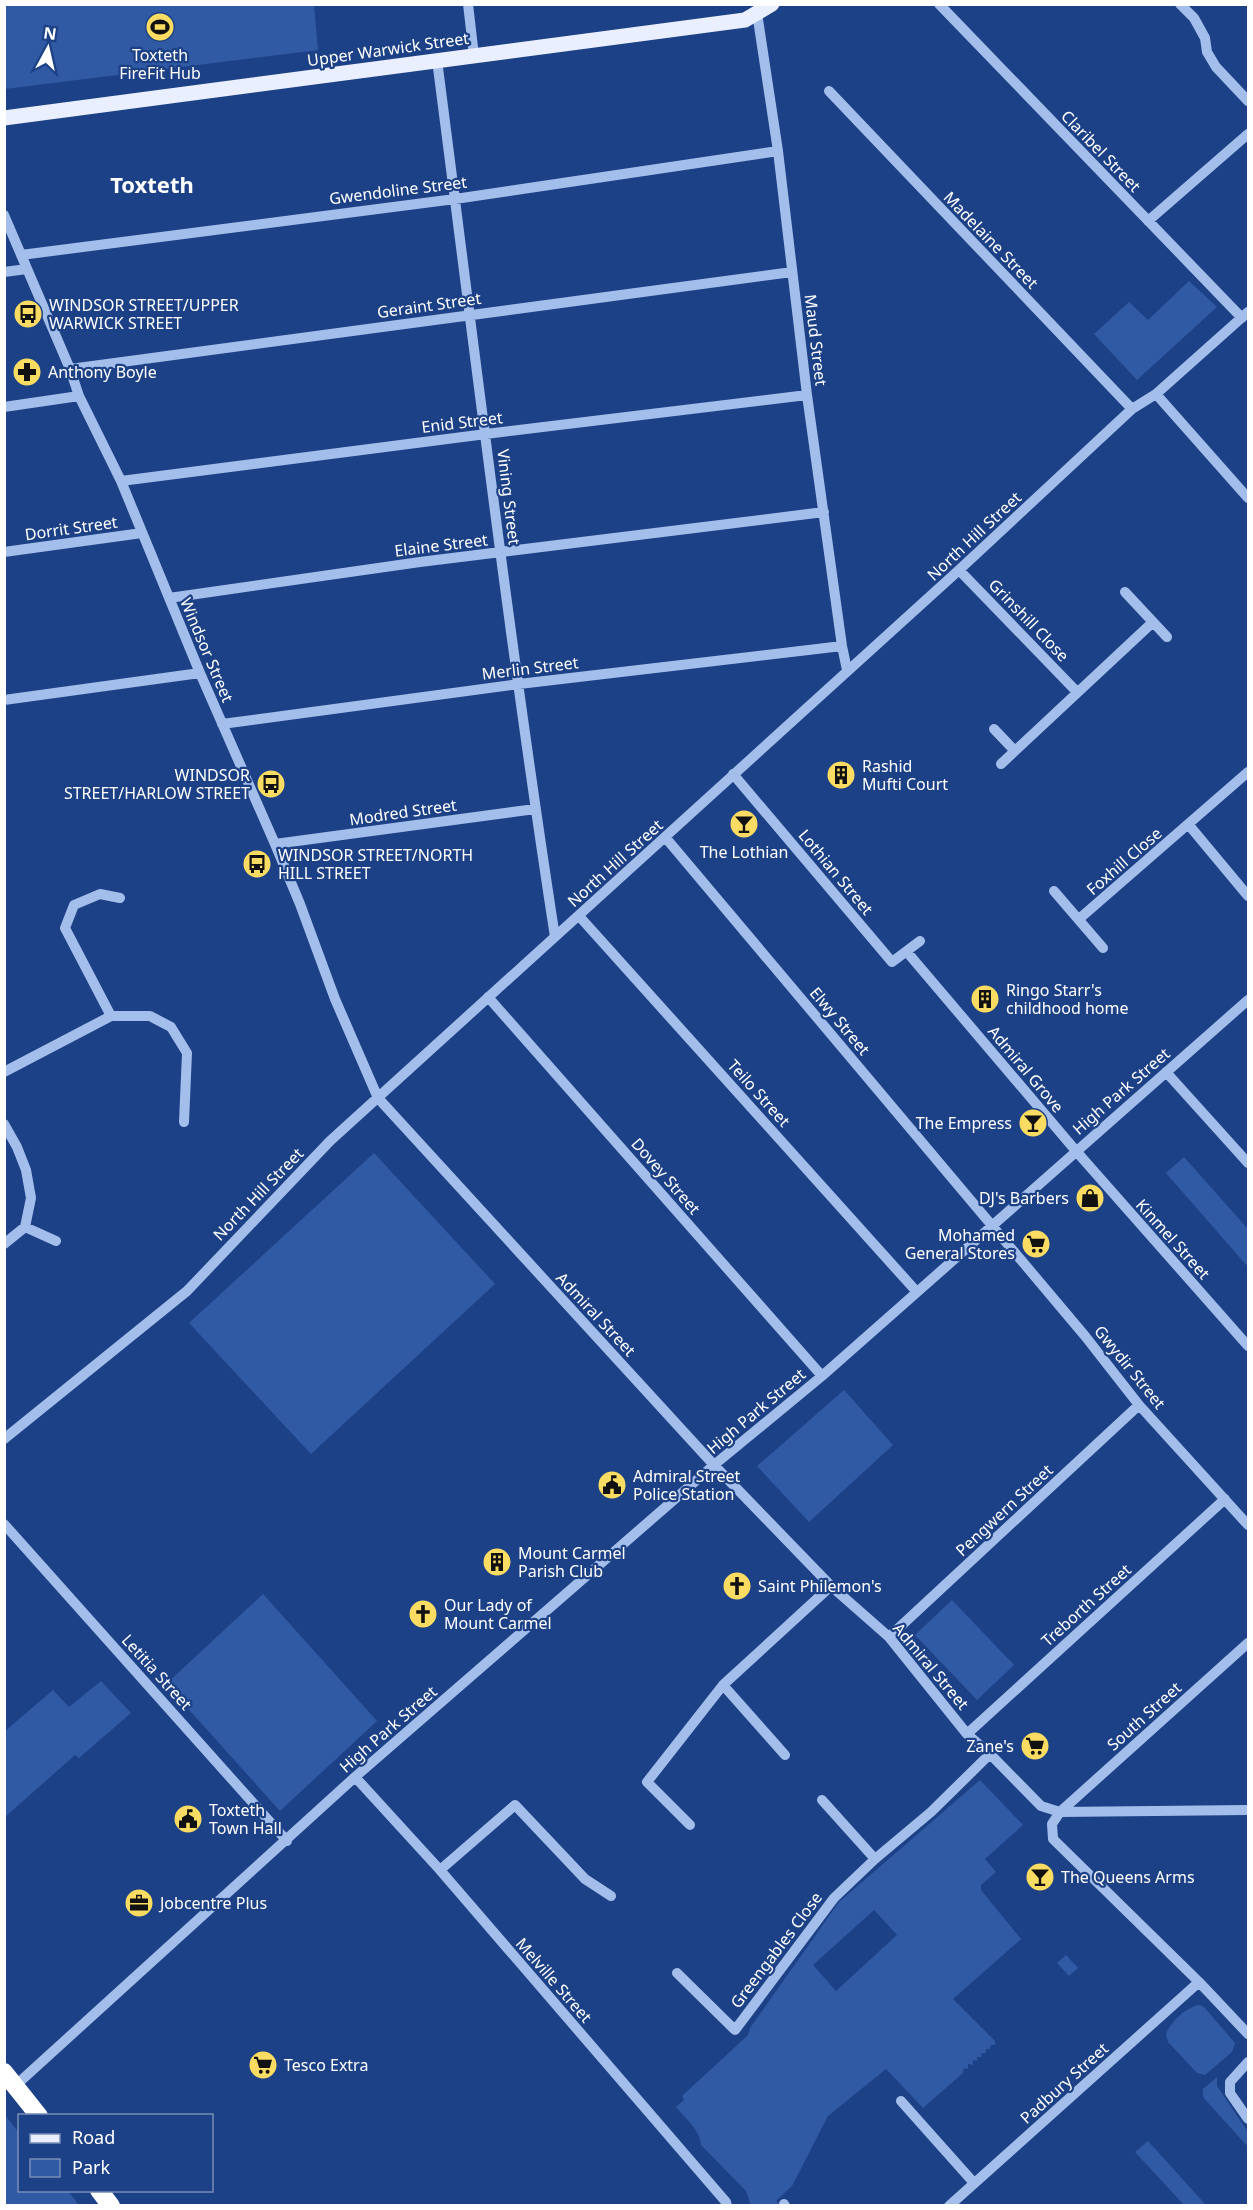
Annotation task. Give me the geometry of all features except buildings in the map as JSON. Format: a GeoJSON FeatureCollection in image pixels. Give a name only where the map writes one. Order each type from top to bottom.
{"type":"FeatureCollection","features":[{"type":"Feature","properties":{"kind":"highway"},"geometry":{"type":"LineString","coordinates":[[10,2079],[38,2114]]}},
{"type":"Feature","properties":{"kind":"main road","name":"Upper Warwick Street"},"geometry":{"type":"LineString","coordinates":[[4,118],[745,20],[772,4]]}},
{"type":"Feature","properties":{"kind":"street"},"geometry":{"type":"LineString","coordinates":[[468,4],[474,56]]}},
{"type":"Feature","properties":{"kind":"street","name":"Claribel Street"},"geometry":{"type":"LineString","coordinates":[[939,4],[1148,221],[1245,315]]}},
{"type":"Feature","properties":{"kind":"street"},"geometry":{"type":"LineString","coordinates":[[1180,4],[1194,18],[1205,38],[1207,52],[1216,67],[1248,101]]}},
{"type":"Feature","properties":{"kind":"street","name":"Maud Street"},"geometry":{"type":"LineString","coordinates":[[758,13],[778,151],[807,394],[847,670]]}},
{"type":"Feature","properties":{"kind":"street","name":"Vining Street"},"geometry":{"type":"LineString","coordinates":[[437,60],[535,809],[555,937]]}},
{"type":"Feature","properties":{"kind":"street","name":"Madelaine Street"},"geometry":{"type":"LineString","coordinates":[[829,91],[1132,409]]}},
{"type":"Feature","properties":{"kind":"street"},"geometry":{"type":"LineString","coordinates":[[1148,221],[1248,134]]}},
{"type":"Feature","properties":{"kind":"street","name":"Gwendoline Street"},"geometry":{"type":"LineString","coordinates":[[21,255],[455,198],[778,151]]}},
{"type":"Feature","properties":{"kind":"street","name":"Windsor Street"},"geometry":{"type":"LineString","coordinates":[[4,215],[70,369],[79,396],[121,482],[200,673],[275,844],[335,999],[378,1098]]}},
{"type":"Feature","properties":{"kind":"street"},"geometry":{"type":"LineString","coordinates":[[4,272],[27,269]]}},
{"type":"Feature","properties":{"kind":"street","name":"Geraint Street"},"geometry":{"type":"LineString","coordinates":[[70,369],[792,272]]}},
{"type":"Feature","properties":{"kind":"street","name":"North Hill Street"},"geometry":{"type":"LineString","coordinates":[[4,1439],[186,1291],[330,1141],[959,570],[1132,409],[1156,394],[1245,315]]}},
{"type":"Feature","properties":{"kind":"street","name":"Enid Street"},"geometry":{"type":"LineString","coordinates":[[121,482],[807,394]]}},
{"type":"Feature","properties":{"kind":"street"},"geometry":{"type":"LineString","coordinates":[[1156,394],[1248,498]]}},
{"type":"Feature","properties":{"kind":"street"},"geometry":{"type":"LineString","coordinates":[[4,407],[79,396]]}},
{"type":"Feature","properties":{"kind":"street","name":"Elaine Street"},"geometry":{"type":"LineString","coordinates":[[169,598],[501,552],[824,513]]}},
{"type":"Feature","properties":{"kind":"street","name":"Dorrit Street"},"geometry":{"type":"LineString","coordinates":[[4,552],[142,533]]}},
{"type":"Feature","properties":{"kind":"street","name":"Grinshill Close"},"geometry":{"type":"LineString","coordinates":[[959,570],[1077,692]]}},
{"type":"Feature","properties":{"kind":"street"},"geometry":{"type":"LineString","coordinates":[[1125,591],[1167,637]]}},
{"type":"Feature","properties":{"kind":"street"},"geometry":{"type":"LineString","coordinates":[[1001,764],[1153,622]]}},
{"type":"Feature","properties":{"kind":"street","name":"Merlin Street"},"geometry":{"type":"LineString","coordinates":[[222,724],[519,684],[842,646]]}},
{"type":"Feature","properties":{"kind":"street"},"geometry":{"type":"LineString","coordinates":[[4,700],[200,673]]}},
{"type":"Feature","properties":{"kind":"street"},"geometry":{"type":"LineString","coordinates":[[994,729],[1015,751]]}},
{"type":"Feature","properties":{"kind":"street","name":"Foxhill Close"},"geometry":{"type":"LineString","coordinates":[[1079,920],[1248,772]]}},
{"type":"Feature","properties":{"kind":"street","name":"Lothian Street"},"geometry":{"type":"LineString","coordinates":[[733,774],[892,962],[907,952]]}},
{"type":"Feature","properties":{"kind":"street","name":"Modred Street"},"geometry":{"type":"LineString","coordinates":[[275,844],[535,809]]}},
{"type":"Feature","properties":{"kind":"street"},"geometry":{"type":"LineString","coordinates":[[1188,824],[1248,896]]}},
{"type":"Feature","properties":{"kind":"street","name":"Elwy Street"},"geometry":{"type":"LineString","coordinates":[[665,837],[992,1225]]}},
{"type":"Feature","properties":{"kind":"street"},"geometry":{"type":"LineString","coordinates":[[1054,891],[1103,948]]}},
{"type":"Feature","properties":{"kind":"street"},"geometry":{"type":"LineString","coordinates":[[111,1016],[65,928],[74,905],[100,894],[120,898]]}},
{"type":"Feature","properties":{"kind":"street","name":"Teilo Street"},"geometry":{"type":"LineString","coordinates":[[579,916],[916,1292]]}},
{"type":"Feature","properties":{"kind":"street"},"geometry":{"type":"LineString","coordinates":[[907,952],[920,941]]}},
{"type":"Feature","properties":{"kind":"street","name":"Admiral Grove"},"geometry":{"type":"LineString","coordinates":[[907,952],[1076,1151]]}},
{"type":"Feature","properties":{"kind":"street","name":"Dovey Street"},"geometry":{"type":"LineString","coordinates":[[488,997],[822,1376]]}},
{"type":"Feature","properties":{"kind":"street","name":"High Park Street"},"geometry":{"type":"LineString","coordinates":[[10,2079],[286,1841],[714,1465],[822,1376],[1248,1000]]}},
{"type":"Feature","properties":{"kind":"street"},"geometry":{"type":"LineString","coordinates":[[4,1072],[111,1016],[150,1016],[171,1027],[187,1053],[184,1122]]}},
{"type":"Feature","properties":{"kind":"street"},"geometry":{"type":"LineString","coordinates":[[1166,1071],[1248,1163]]}},
{"type":"Feature","properties":{"kind":"street","name":"Admiral Street"},"geometry":{"type":"LineString","coordinates":[[378,1098],[714,1465],[831,1586],[889,1637],[967,1734],[1041,1806],[1060,1812]]}},
{"type":"Feature","properties":{"kind":"street"},"geometry":{"type":"LineString","coordinates":[[4,1124],[17,1147],[26,1170],[31,1198],[25,1227],[4,1245]]}},
{"type":"Feature","properties":{"kind":"street","name":"Kinmel Street"},"geometry":{"type":"LineString","coordinates":[[1076,1151],[1248,1346]]}},
{"type":"Feature","properties":{"kind":"street","name":"Gwydir Street"},"geometry":{"type":"LineString","coordinates":[[992,1225],[1139,1405],[1248,1526]]}},
{"type":"Feature","properties":{"kind":"street"},"geometry":{"type":"LineString","coordinates":[[25,1227],[56,1241]]}},
{"type":"Feature","properties":{"kind":"street","name":"Pengwern Street"},"geometry":{"type":"LineString","coordinates":[[889,1637],[1139,1405]]}},
{"type":"Feature","properties":{"kind":"street","name":"Treborth Street"},"geometry":{"type":"LineString","coordinates":[[967,1734],[1225,1499]]}},
{"type":"Feature","properties":{"kind":"street","name":"Letitia Street"},"geometry":{"type":"LineString","coordinates":[[4,1524],[286,1841]]}},
{"type":"Feature","properties":{"kind":"street"},"geometry":{"type":"LineString","coordinates":[[690,1825],[647,1782],[723,1685],[831,1586]]}},
{"type":"Feature","properties":{"kind":"street","name":"South Street"},"geometry":{"type":"LineString","coordinates":[[1060,1812],[1248,1643]]}},
{"type":"Feature","properties":{"kind":"street"},"geometry":{"type":"LineString","coordinates":[[723,1685],[785,1755]]}},
{"type":"Feature","properties":{"kind":"street","name":"Greengables Close"},"geometry":{"type":"LineString","coordinates":[[676,1973],[735,2030],[834,1898],[875,1859],[931,1812],[990,1754]]}},
{"type":"Feature","properties":{"kind":"street","name":"Melville Street"},"geometry":{"type":"LineString","coordinates":[[355,1778],[440,1870],[727,2205]]}},
{"type":"Feature","properties":{"kind":"street"},"geometry":{"type":"LineString","coordinates":[[822,1800],[875,1859]]}},
{"type":"Feature","properties":{"kind":"street"},"geometry":{"type":"LineString","coordinates":[[440,1870],[514,1805],[585,1879],[611,1896]]}},
{"type":"Feature","properties":{"kind":"street"},"geometry":{"type":"LineString","coordinates":[[1248,1810],[1060,1812],[1052,1824],[1053,1839],[1199,1982],[1248,2034]]}},
{"type":"Feature","properties":{"kind":"street","name":"Padbury Street"},"geometry":{"type":"LineString","coordinates":[[950,2205],[1199,1982]]}},
{"type":"Feature","properties":{"kind":"street"},"geometry":{"type":"LineString","coordinates":[[1248,2062],[1230,2082],[1230,2093],[1248,2119]]}},
{"type":"Feature","properties":{"kind":"street"},"geometry":{"type":"LineString","coordinates":[[901,2101],[974,2183]]}},
{"type":"Feature","properties":{"kind":"green space","name":"Toxteth FireFit Hub"},"geometry":{"type":"Polygon","coordinates":[[[4,5],[314,5],[318,50],[5,89],[4,5]]]}},
{"type":"Feature","properties":{"kind":"green space"},"geometry":{"type":"Polygon","coordinates":[[[1189,281],[1217,307],[1137,380],[1094,334],[1129,302],[1148,320],[1189,281]]]}},
{"type":"Feature","properties":{"kind":"green space"},"geometry":{"type":"Polygon","coordinates":[[[374,1153],[495,1284],[311,1454],[189,1323],[374,1153]]]}},
{"type":"Feature","properties":{"kind":"green space"},"geometry":{"type":"Polygon","coordinates":[[[1184,1157],[1248,1229],[1248,1267],[1166,1173],[1184,1157]]]}},
{"type":"Feature","properties":{"kind":"green space"},"geometry":{"type":"Polygon","coordinates":[[[844,1390],[893,1445],[809,1522],[757,1466],[844,1390]]]}},
{"type":"Feature","properties":{"kind":"green space"},"geometry":{"type":"Polygon","coordinates":[[[263,1594],[377,1721],[280,1811],[166,1684],[263,1594]]]}},
{"type":"Feature","properties":{"kind":"green space"},"geometry":{"type":"Polygon","coordinates":[[[952,1600],[1014,1665],[977,1700],[915,1635],[952,1600]]]}},
{"type":"Feature","properties":{"kind":"green space"},"geometry":{"type":"Polygon","coordinates":[[[101,1681],[131,1713],[79,1758],[75,1755],[5,1817],[5,1731],[53,1690],[69,1707],[101,1681]]]}},
{"type":"Feature","properties":{"kind":"green space"},"geometry":{"type":"Polygon","coordinates":[[[980,1780],[1023,1825],[985,1859],[996,1872],[981,1885],[981,1890],[1021,1939],[953,1999],[995,2041],[995,2045],[986,2049],[986,2053],[982,2053],[981,2057],[977,2057],[977,2061],[973,2060],[973,2065],[968,2064],[968,2069],[964,2068],[963,2073],[923,2108],[886,2069],[828,2116],[792,2186],[776,2201],[780,2205],[751,2206],[746,2191],[701,2145],[695,2130],[676,2107],[684,2100],[682,2096],[748,2035],[750,2028],[839,1902],[980,1780]],[[874,1910],[813,1965],[836,1991],[897,1935],[874,1910]]]}},
{"type":"Feature","properties":{"kind":"green space"},"geometry":{"type":"Polygon","coordinates":[[[1066,1955],[1078,1968],[1069,1976],[1057,1963],[1066,1955]]]}},
{"type":"Feature","properties":{"kind":"green space"},"geometry":{"type":"Polygon","coordinates":[[[1200,2005],[1235,2043],[1232,2052],[1205,2075],[1197,2073],[1168,2042],[1166,2035],[1179,2016],[1190,2008],[1200,2005]]]}},
{"type":"Feature","properties":{"kind":"green space"},"geometry":{"type":"Polygon","coordinates":[[[1217,2077],[1217,2086],[1248,2132],[1248,2147],[1203,2097],[1203,2089],[1217,2077]]]}},
{"type":"Feature","properties":{"kind":"green space"},"geometry":{"type":"Polygon","coordinates":[[[5,2115],[18,2132],[18,2192],[69,2192],[79,2205],[5,2205],[5,2115]]]}},
{"type":"Feature","properties":{"kind":"green space"},"geometry":{"type":"Polygon","coordinates":[[[1148,2141],[1206,2205],[1184,2205],[1135,2152],[1148,2141]]]}},
{"type":"Feature","properties":{"kind":"place","name":"Toxteth FireFit Hub"},"geometry":{"type":"Point","coordinates":[160,27]}},
{"type":"Feature","properties":{"kind":"place","name":"WINDSOR STREET/UPPER WARWICK STREET"},"geometry":{"type":"Point","coordinates":[28,314]}},
{"type":"Feature","properties":{"kind":"place","name":"Anthony Boyle"},"geometry":{"type":"Point","coordinates":[27,372]}},
{"type":"Feature","properties":{"kind":"place","name":"Rashid Mufti Court"},"geometry":{"type":"Point","coordinates":[841,775]}},
{"type":"Feature","properties":{"kind":"place","name":"WINDSOR STREET/HARLOW STREET"},"geometry":{"type":"Point","coordinates":[271,784]}},
{"type":"Feature","properties":{"kind":"place","name":"The Lothian"},"geometry":{"type":"Point","coordinates":[744,824]}},
{"type":"Feature","properties":{"kind":"place","name":"WINDSOR STREET/NORTH HILL STREET"},"geometry":{"type":"Point","coordinates":[257,864]}},
{"type":"Feature","properties":{"kind":"place","name":"Ringo Starr's childhood home"},"geometry":{"type":"Point","coordinates":[985,999]}},
{"type":"Feature","properties":{"kind":"place","name":"The Empress"},"geometry":{"type":"Point","coordinates":[1033,1123]}},
{"type":"Feature","properties":{"kind":"place","name":"DJ's Barbers"},"geometry":{"type":"Point","coordinates":[1090,1198]}},
{"type":"Feature","properties":{"kind":"place","name":"Mohamed General Stores"},"geometry":{"type":"Point","coordinates":[1036,1244]}},
{"type":"Feature","properties":{"kind":"place","name":"Admiral Street Police Station"},"geometry":{"type":"Point","coordinates":[612,1485]}},
{"type":"Feature","properties":{"kind":"place","name":"Mount Carmel Parish Club"},"geometry":{"type":"Point","coordinates":[497,1562]}},
{"type":"Feature","properties":{"kind":"place","name":"Saint Philemon's"},"geometry":{"type":"Point","coordinates":[737,1586]}},
{"type":"Feature","properties":{"kind":"place","name":"Our Lady of Mount Carmel"},"geometry":{"type":"Point","coordinates":[423,1614]}},
{"type":"Feature","properties":{"kind":"place","name":"Zane's"},"geometry":{"type":"Point","coordinates":[1035,1746]}},
{"type":"Feature","properties":{"kind":"place","name":"Toxteth Town Hall"},"geometry":{"type":"Point","coordinates":[188,1819]}},
{"type":"Feature","properties":{"kind":"place","name":"The Queens Arms"},"geometry":{"type":"Point","coordinates":[1040,1877]}},
{"type":"Feature","properties":{"kind":"place","name":"Jobcentre Plus"},"geometry":{"type":"Point","coordinates":[139,1903]}},
{"type":"Feature","properties":{"kind":"place","name":"Tesco Extra"},"geometry":{"type":"Point","coordinates":[263,2065]}},
{"type":"Feature","properties":{"kind":"district","name":"Toxteth"},"geometry":{"type":"Point","coordinates":[152,185]}}]}
